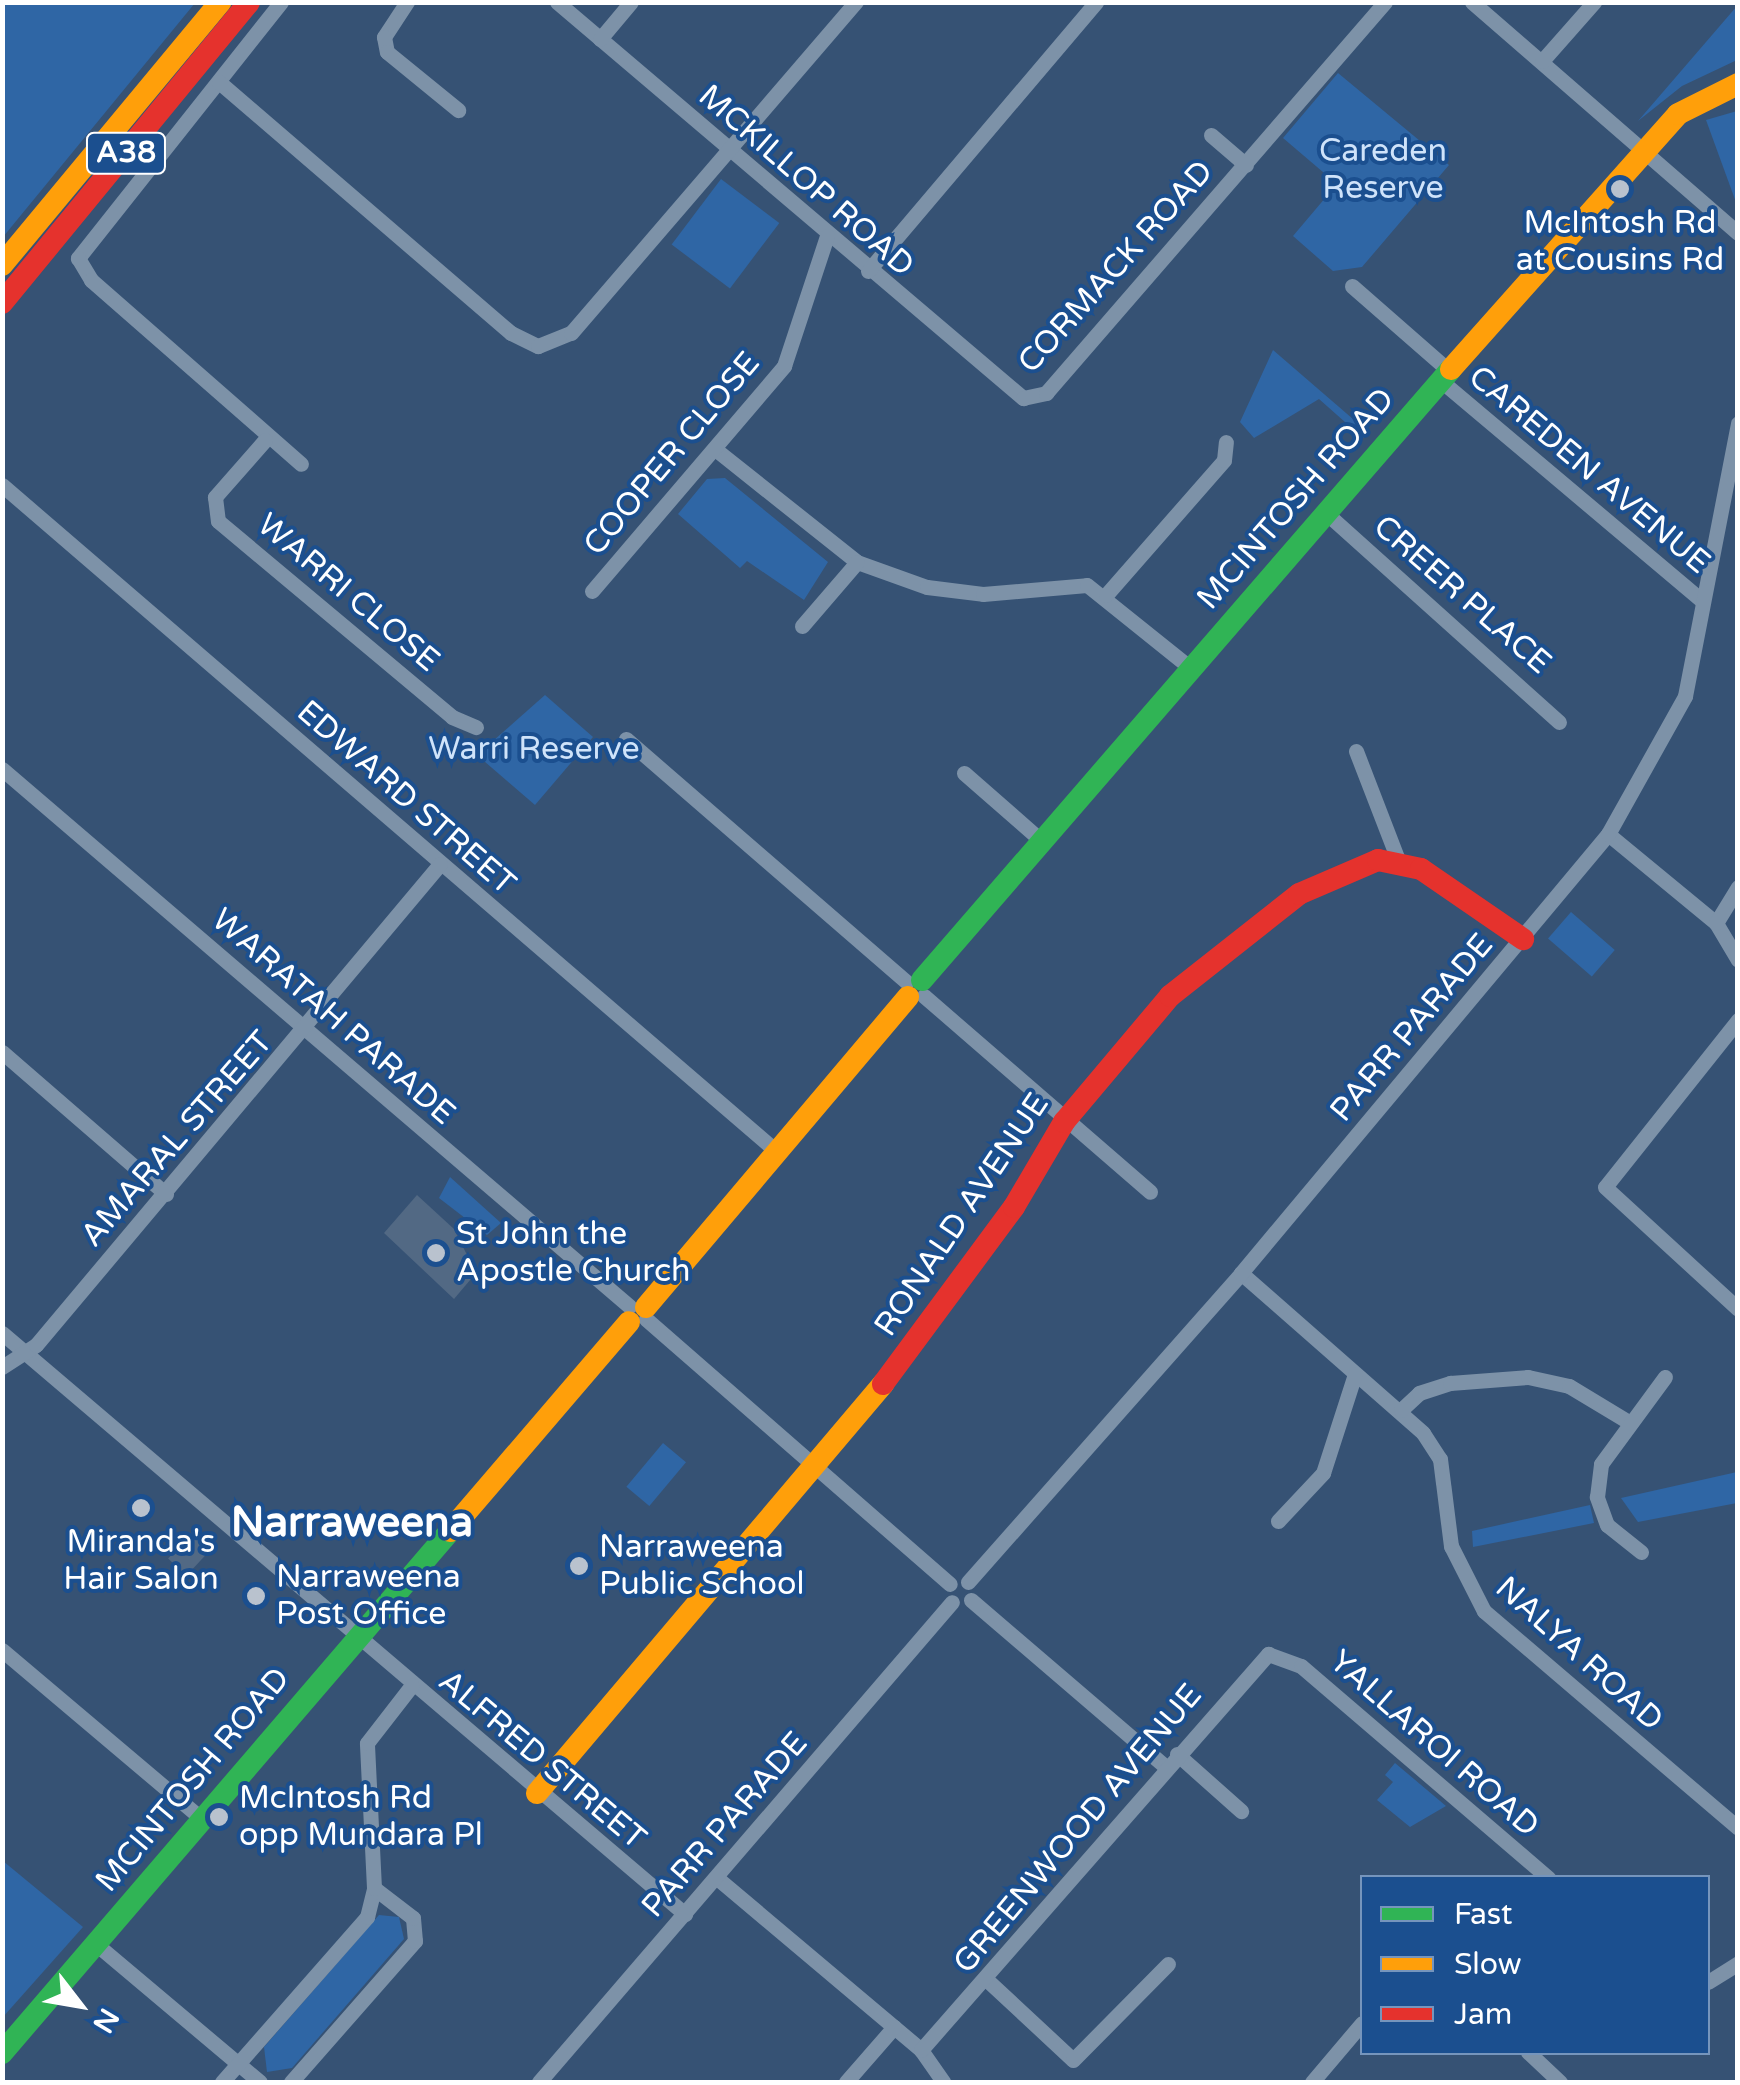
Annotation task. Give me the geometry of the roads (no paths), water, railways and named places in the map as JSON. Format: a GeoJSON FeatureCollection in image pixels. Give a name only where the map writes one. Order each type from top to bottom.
{"type":"FeatureCollection","features":[{"type":"Feature","properties":{"kind":"main road","name":"A38"},"geometry":{"type":"LineString","coordinates":[[2,265],[220,2]]}},
{"type":"Feature","properties":{"kind":"main road","name":"A38"},"geometry":{"type":"LineString","coordinates":[[2,303],[249,2]]}},
{"type":"Feature","properties":{"kind":"main road","name":"MCINTOSH ROAD"},"geometry":{"type":"LineString","coordinates":[[2,2053],[1643,148],[1694,102],[1738,84]]}},
{"type":"Feature","properties":{"kind":"main road","name":"RONALD AVENUE"},"geometry":{"type":"LineString","coordinates":[[537,1792],[815,1466],[967,1274],[1064,1122],[1159,1007],[1232,942],[1299,894],[1378,860],[1398,860]]}},
{"type":"Feature","properties":{"kind":"main road"},"geometry":{"type":"LineString","coordinates":[[1398,860],[1523,939]]}},
{"type":"Feature","properties":{"kind":"street"},"geometry":{"type":"LineString","coordinates":[[282,2],[80,251],[79,264],[265,440],[302,464]]}},
{"type":"Feature","properties":{"kind":"street"},"geometry":{"type":"LineString","coordinates":[[407,2],[384,36],[387,52],[458,110]]}},
{"type":"Feature","properties":{"kind":"street","name":"MCKILLOP ROAD"},"geometry":{"type":"LineString","coordinates":[[557,2],[868,271],[1022,398]]}},
{"type":"Feature","properties":{"kind":"street"},"geometry":{"type":"LineString","coordinates":[[600,39],[631,2]]}},
{"type":"Feature","properties":{"kind":"street"},"geometry":{"type":"LineString","coordinates":[[219,82],[528,344],[571,333],[856,2]]}},
{"type":"Feature","properties":{"kind":"street"},"geometry":{"type":"LineString","coordinates":[[868,271],[1096,2]]}},
{"type":"Feature","properties":{"kind":"street","name":"CORMACK ROAD"},"geometry":{"type":"LineString","coordinates":[[1022,398],[1046,392],[1385,2]]}},
{"type":"Feature","properties":{"kind":"street"},"geometry":{"type":"LineString","coordinates":[[1472,2],[1738,233]]}},
{"type":"Feature","properties":{"kind":"street"},"geometry":{"type":"LineString","coordinates":[[1542,61],[1594,2]]}},
{"type":"Feature","properties":{"kind":"street","name":"CORMACK ROAD"},"geometry":{"type":"LineString","coordinates":[[1211,135],[1246,166]]}},
{"type":"Feature","properties":{"kind":"street"},"geometry":{"type":"LineString","coordinates":[[96,188],[118,206]]}},
{"type":"Feature","properties":{"kind":"street","name":"COOPER CLOSE"},"geometry":{"type":"LineString","coordinates":[[592,591],[784,366],[827,236]]}},
{"type":"Feature","properties":{"kind":"street","name":"CAREDEN AVENUE"},"geometry":{"type":"LineString","coordinates":[[1352,286],[1444,376],[1702,600]]}},
{"type":"Feature","properties":{"kind":"street","name":"PARR PARADE"},"geometry":{"type":"LineString","coordinates":[[968,1582],[1241,1273],[1608,834],[1685,696],[1738,423]]}},
{"type":"Feature","properties":{"kind":"street","name":"WARRI CLOSE"},"geometry":{"type":"LineString","coordinates":[[265,440],[215,497],[218,521],[452,717],[476,727]]}},
{"type":"Feature","properties":{"kind":"street"},"geometry":{"type":"LineString","coordinates":[[1106,595],[1224,460],[1226,442]]}},
{"type":"Feature","properties":{"kind":"street"},"geometry":{"type":"LineString","coordinates":[[715,449],[857,562],[944,590],[999,594],[1066,582],[1106,595],[1192,670]]}},
{"type":"Feature","properties":{"kind":"street","name":"EDWARD STREET"},"geometry":{"type":"LineString","coordinates":[[2,485],[776,1150]]}},
{"type":"Feature","properties":{"kind":"street","name":"CREER PLACE"},"geometry":{"type":"LineString","coordinates":[[1326,513],[1559,722]]}},
{"type":"Feature","properties":{"kind":"street"},"geometry":{"type":"LineString","coordinates":[[802,626],[857,562]]}},
{"type":"Feature","properties":{"kind":"street"},"geometry":{"type":"LineString","coordinates":[[626,739],[1064,1122],[1150,1192]]}},
{"type":"Feature","properties":{"kind":"street"},"geometry":{"type":"LineString","coordinates":[[1356,751],[1398,860]]}},
{"type":"Feature","properties":{"kind":"street","name":"WARATAH PARADE"},"geometry":{"type":"LineString","coordinates":[[2,769],[950,1584]]}},
{"type":"Feature","properties":{"kind":"street"},"geometry":{"type":"LineString","coordinates":[[964,773],[1044,843]]}},
{"type":"Feature","properties":{"kind":"street"},"geometry":{"type":"LineString","coordinates":[[1608,834],[1716,923],[1738,960]]}},
{"type":"Feature","properties":{"kind":"street","name":"AMARAL STREET"},"geometry":{"type":"LineString","coordinates":[[28,1354],[440,864]]}},
{"type":"Feature","properties":{"kind":"street"},"geometry":{"type":"LineString","coordinates":[[1716,923],[1738,887]]}},
{"type":"Feature","properties":{"kind":"street"},"geometry":{"type":"LineString","coordinates":[[1738,1020],[1605,1187],[1738,1309]]}},
{"type":"Feature","properties":{"kind":"street"},"geometry":{"type":"LineString","coordinates":[[2,1052],[166,1194]]}},
{"type":"Feature","properties":{"kind":"street","name":"NALYA ROAD"},"geometry":{"type":"LineString","coordinates":[[1241,1273],[1401,1410],[1440,1459],[1451,1546],[1484,1611],[1738,1828]]}},
{"type":"Feature","properties":{"kind":"street","name":"ALFRED STREET"},"geometry":{"type":"LineString","coordinates":[[2,1332],[684,1914]]}},
{"type":"Feature","properties":{"kind":"street"},"geometry":{"type":"LineString","coordinates":[[2,1367],[28,1354]]}},
{"type":"Feature","properties":{"kind":"street"},"geometry":{"type":"LineString","coordinates":[[1278,1521],[1323,1473],[1355,1374]]}},
{"type":"Feature","properties":{"kind":"street"},"geometry":{"type":"LineString","coordinates":[[1401,1410],[1419,1392],[1450,1382],[1528,1377],[1569,1386],[1627,1421]]}},
{"type":"Feature","properties":{"kind":"street"},"geometry":{"type":"LineString","coordinates":[[1641,1552],[1607,1525],[1597,1498],[1601,1464],[1627,1421],[1666,1378]]}},
{"type":"Feature","properties":{"kind":"street"},"geometry":{"type":"LineString","coordinates":[[971,1600],[952,1602],[950,1584],[968,1582],[971,1600],[1166,1767]]}},
{"type":"Feature","properties":{"kind":"street","name":"PARR PARADE"},"geometry":{"type":"LineString","coordinates":[[538,2082],[952,1602]]}},
{"type":"Feature","properties":{"kind":"street"},"geometry":{"type":"LineString","coordinates":[[2,1650],[202,1819]]}},
{"type":"Feature","properties":{"kind":"street","name":"GREENWOOD AVENUE"},"geometry":{"type":"LineString","coordinates":[[921,2050],[987,1980],[1256,1664],[1282,1656]]}},
{"type":"Feature","properties":{"kind":"street","name":"YALLAROI ROAD"},"geometry":{"type":"LineString","coordinates":[[1282,1656],[1544,1875]]}},
{"type":"Feature","properties":{"kind":"street"},"geometry":{"type":"LineString","coordinates":[[222,2082],[366,1917],[374,1888],[367,1743],[412,1685]]}},
{"type":"Feature","properties":{"kind":"street"},"geometry":{"type":"LineString","coordinates":[[1177,1754],[1241,1811]]}},
{"type":"Feature","properties":{"kind":"street"},"geometry":{"type":"LineString","coordinates":[[716,1878],[921,2050],[942,2082]]}},
{"type":"Feature","properties":{"kind":"street"},"geometry":{"type":"LineString","coordinates":[[292,2082],[414,1941],[413,1918],[374,1888]]}},
{"type":"Feature","properties":{"kind":"street"},"geometry":{"type":"LineString","coordinates":[[96,1944],[260,2082]]}},
{"type":"Feature","properties":{"kind":"street"},"geometry":{"type":"LineString","coordinates":[[1710,1981],[1738,1963]]}},
{"type":"Feature","properties":{"kind":"street"},"geometry":{"type":"LineString","coordinates":[[987,1980],[1073,2060],[1168,1964]]}},
{"type":"Feature","properties":{"kind":"street"},"geometry":{"type":"LineString","coordinates":[[1312,2082],[1360,2026]]}},
{"type":"Feature","properties":{"kind":"street"},"geometry":{"type":"LineString","coordinates":[[846,2082],[894,2027]]}},
{"type":"Feature","properties":{"kind":"street"},"geometry":{"type":"LineString","coordinates":[[1531,2055],[1560,2082]]}},
{"type":"Feature","properties":{"kind":"place","name":"McIntosh Rd at Cousins Rd"},"geometry":{"type":"Point","coordinates":[1620,189]}},
{"type":"Feature","properties":{"kind":"place","name":"St John the Apostle Church"},"geometry":{"type":"Point","coordinates":[436,1253]}},
{"type":"Feature","properties":{"kind":"place","name":"Miranda's Hair Salon"},"geometry":{"type":"Point","coordinates":[141,1508]}},
{"type":"Feature","properties":{"kind":"place","name":"Narraweena Public School"},"geometry":{"type":"Point","coordinates":[579,1566]}},
{"type":"Feature","properties":{"kind":"place","name":"Narraweena Post Office"},"geometry":{"type":"Point","coordinates":[256,1596]}},
{"type":"Feature","properties":{"kind":"place","name":"McIntosh Rd opp Mundara Pl"},"geometry":{"type":"Point","coordinates":[219,1817]}},
{"type":"Feature","properties":{"kind":"district","name":"Narraweena"},"geometry":{"type":"Point","coordinates":[352,1523]}},
{"type":"Feature","properties":{"kind":"park label","name":"Careden Reserve"},"geometry":{"type":"Point","coordinates":[1383,170]}},
{"type":"Feature","properties":{"kind":"park label","name":"Warri Reserve"},"geometry":{"type":"Point","coordinates":[534,749]}}]}
